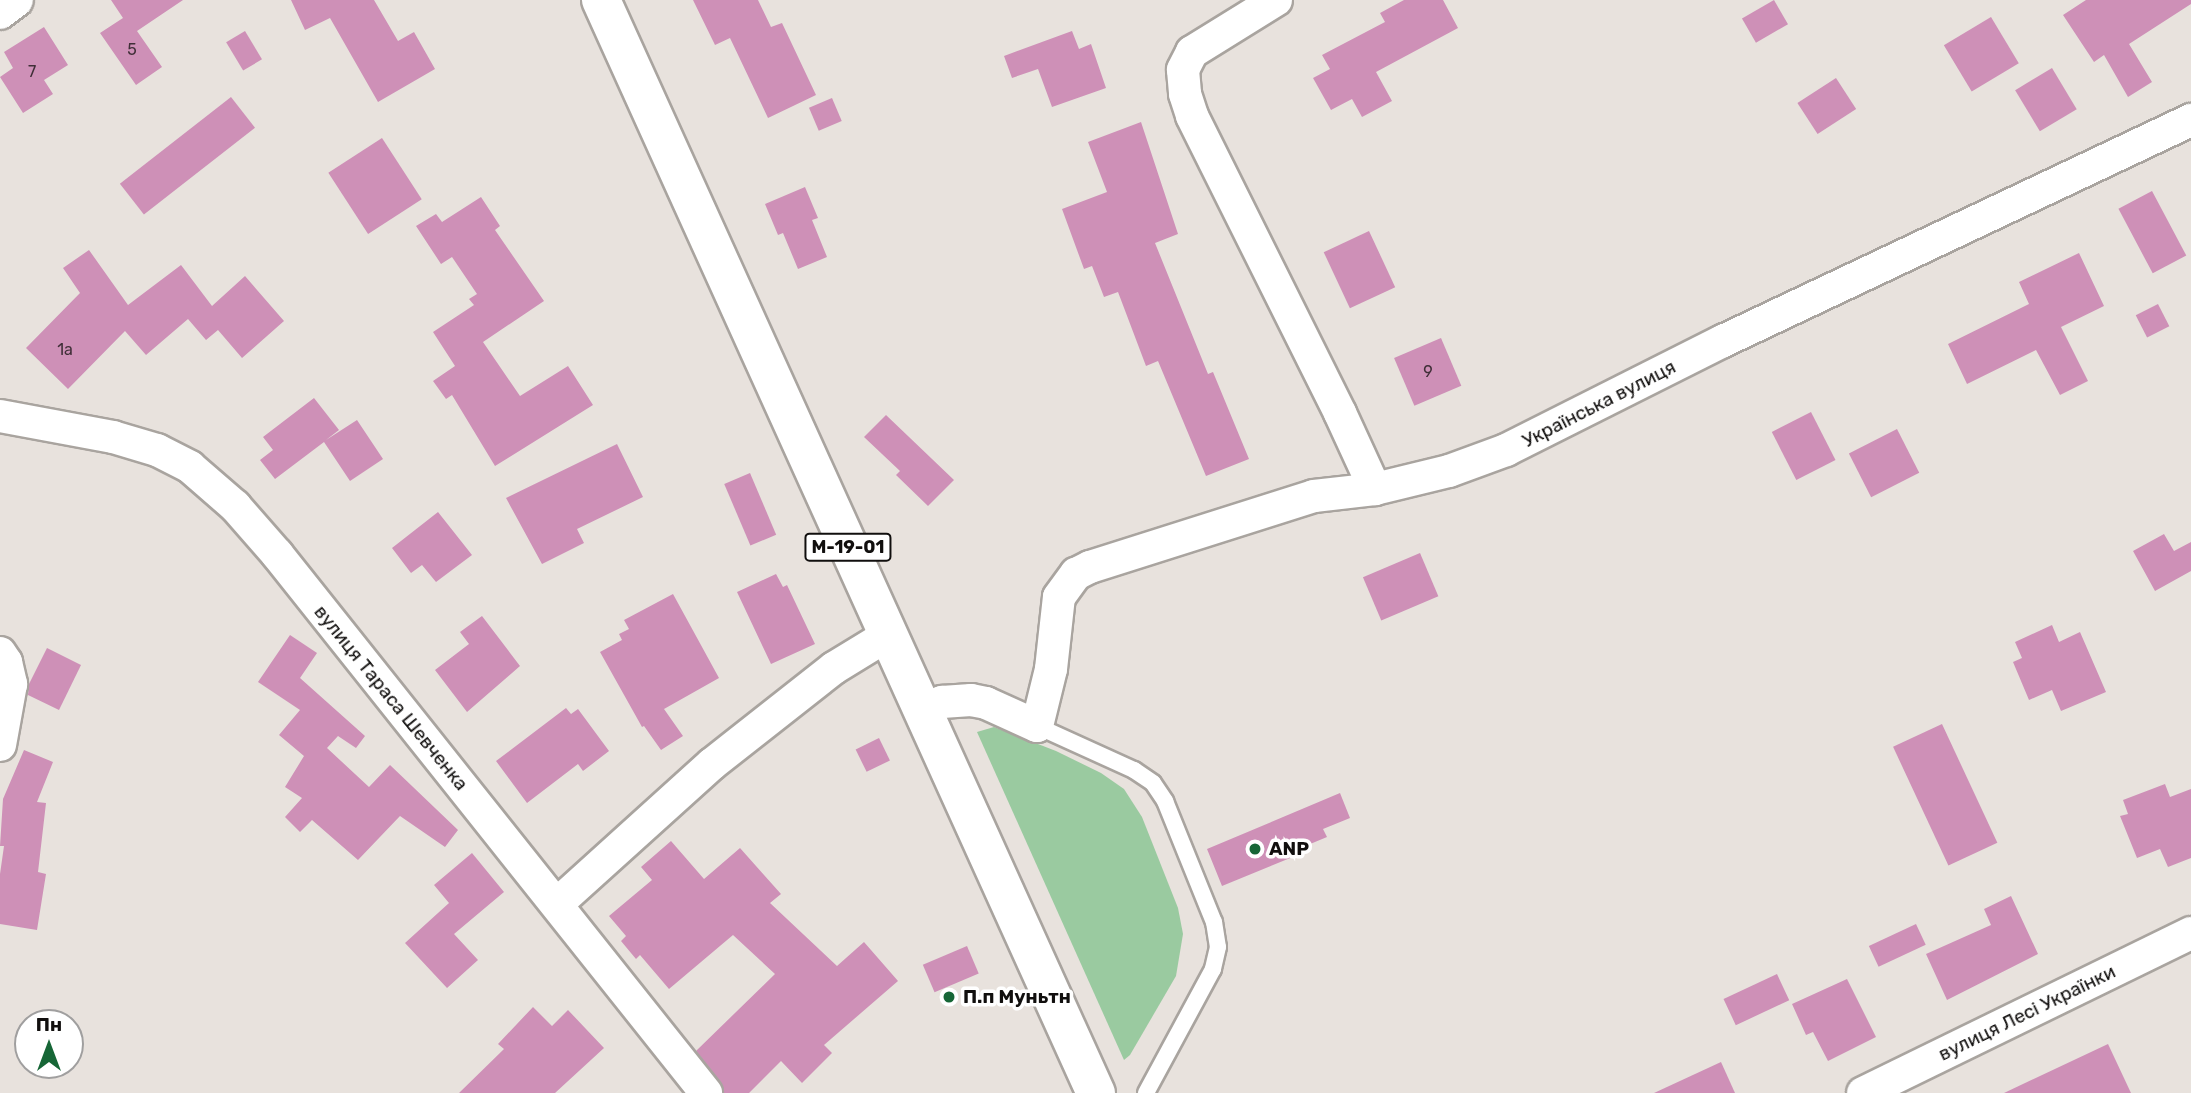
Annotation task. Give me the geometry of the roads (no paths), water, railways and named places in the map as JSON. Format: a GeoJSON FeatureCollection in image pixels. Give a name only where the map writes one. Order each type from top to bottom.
{"type":"FeatureCollection","features":[{"type":"Feature","properties":{"kind":"main road","name":"М-19-01"},"geometry":{"type":"LineString","coordinates":[[601,0],[1096,1093]]}},
{"type":"Feature","properties":{"kind":"street"},"geometry":{"type":"LineString","coordinates":[[0,13],[17,0]]}},
{"type":"Feature","properties":{"kind":"street"},"geometry":{"type":"LineString","coordinates":[[1276,0],[1218,33],[1188,58],[1183,70],[1183,87],[1192,116],[1329,389],[1375,489]]}},
{"type":"Feature","properties":{"kind":"street","name":"Українська вулиця"},"geometry":{"type":"LineString","coordinates":[[1037,726],[1051,669],[1059,597],[1076,574],[1314,496],[1375,489],[1449,471],[1506,450],[1723,341],[2191,120]]}},
{"type":"Feature","properties":{"kind":"street","name":"вулиця Тараса Шевченка"},"geometry":{"type":"LineString","coordinates":[[0,416],[139,444],[170,457],[206,479],[235,506],[277,554],[706,1093]]}},
{"type":"Feature","properties":{"kind":"street"},"geometry":{"type":"LineString","coordinates":[[557,904],[731,748],[834,668],[888,635]]}},
{"type":"Feature","properties":{"kind":"street"},"geometry":{"type":"LineString","coordinates":[[0,653],[9,672],[11,693],[0,745]]}},
{"type":"Feature","properties":{"kind":"street"},"geometry":{"type":"LineString","coordinates":[[922,710],[942,702],[971,701],[993,706],[1037,726]]}},
{"type":"Feature","properties":{"kind":"street","name":"вулиця Лесі Українки"},"geometry":{"type":"LineString","coordinates":[[1863,1093],[2191,933]]}},
{"type":"Feature","properties":{"kind":"lane"},"geometry":{"type":"LineString","coordinates":[[1037,726],[1134,770],[1153,783],[1165,801],[1214,922],[1219,947],[1213,969],[1146,1093]]}},
{"type":"Feature","properties":{"kind":"place","name":"ANP"},"geometry":{"type":"Point","coordinates":[1255,849]}},
{"type":"Feature","properties":{"kind":"place","name":"П.п Муньтн"},"geometry":{"type":"Point","coordinates":[949,997]}}]}
